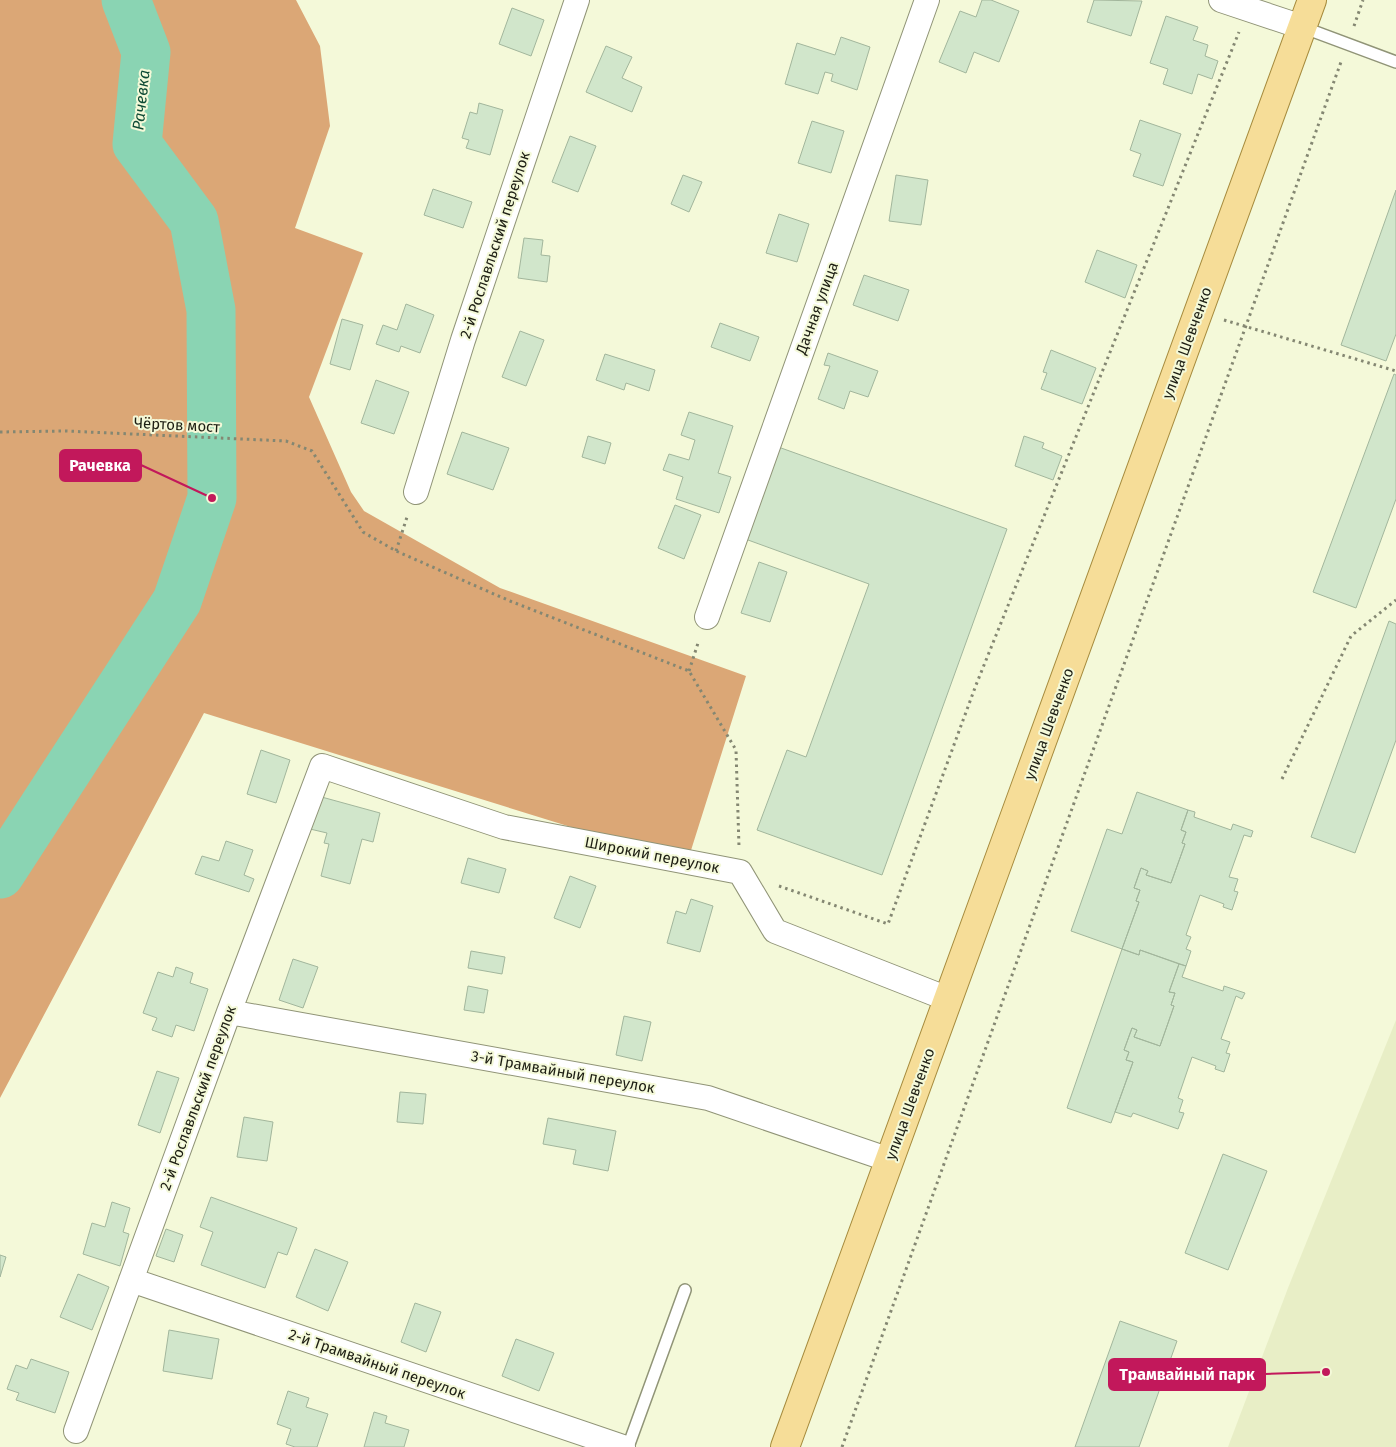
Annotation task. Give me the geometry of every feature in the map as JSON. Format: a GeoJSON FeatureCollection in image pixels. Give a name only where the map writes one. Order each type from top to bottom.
{"type":"FeatureCollection","features":[{"type":"Feature","properties":{"kind":"main road","name":"улица Шевченко"},"geometry":{"type":"LineString","coordinates":[[785,1447],[1312,0]]}},
{"type":"Feature","properties":{"kind":"street","name":"2-й Рославльский переулок"},"geometry":{"type":"LineString","coordinates":[[416,492],[463,340],[577,0]]}},
{"type":"Feature","properties":{"kind":"street","name":"Дачная улица"},"geometry":{"type":"LineString","coordinates":[[706,617],[926,0]]}},
{"type":"Feature","properties":{"kind":"street"},"geometry":{"type":"LineString","coordinates":[[1221,0],[1302,27]]}},
{"type":"Feature","properties":{"kind":"street","name":"2-й Рославльский переулок"},"geometry":{"type":"LineString","coordinates":[[76,1431],[229,1012],[322,766]]}},
{"type":"Feature","properties":{"kind":"street","name":"Широкий переулок"},"geometry":{"type":"LineString","coordinates":[[322,766],[504,827],[740,872],[775,931],[948,999]]}},
{"type":"Feature","properties":{"kind":"street","name":"3-й Трамвайный переулок"},"geometry":{"type":"LineString","coordinates":[[229,1012],[708,1098],[890,1160]]}},
{"type":"Feature","properties":{"kind":"street","name":"2-й Трамвайный переулок"},"geometry":{"type":"LineString","coordinates":[[131,1280],[623,1447]]}},
{"type":"Feature","properties":{"kind":"lane"},"geometry":{"type":"LineString","coordinates":[[1302,27],[1396,62]]}},
{"type":"Feature","properties":{"kind":"lane"},"geometry":{"type":"LineString","coordinates":[[628,1447],[685,1290]]}},
{"type":"Feature","properties":{"kind":"path"},"geometry":{"type":"LineString","coordinates":[[842,1447],[1363,0]]}},
{"type":"Feature","properties":{"kind":"path"},"geometry":{"type":"LineString","coordinates":[[706,617],[689,671],[736,750],[740,872],[888,924],[976,685],[1248,10]]}},
{"type":"Feature","properties":{"kind":"path"},"geometry":{"type":"LineString","coordinates":[[1198,312],[1396,371]]}},
{"type":"Feature","properties":{"kind":"path","name":"Чёртов мост"},"geometry":{"type":"LineString","coordinates":[[0,432],[66,431],[286,441],[312,451],[363,532],[396,552],[510,601],[689,671]]}},
{"type":"Feature","properties":{"kind":"path"},"geometry":{"type":"LineString","coordinates":[[396,552],[416,492]]}},
{"type":"Feature","properties":{"kind":"path"},"geometry":{"type":"LineString","coordinates":[[1282,779],[1351,636],[1396,600]]}},
{"type":"Feature","properties":{"kind":"shaded area"},"geometry":{"type":"Polygon","coordinates":[[[0,0],[296,0],[320,46],[330,126],[295,228],[363,253],[309,397],[351,492],[364,511],[500,588],[746,676],[687,863],[204,713],[0,1098],[0,0]]]}},
{"type":"Feature","properties":{"kind":"shaded area"},"geometry":{"type":"Polygon","coordinates":[[[1396,1020],[1396,1447],[1228,1447],[1288,1288],[1396,1020]]]}},
{"type":"Feature","properties":{"kind":"building"},"geometry":{"type":"Polygon","coordinates":[[[982,0],[991,0],[1019,11],[999,62],[974,52],[966,73],[939,62],[960,11],[976,17],[982,0]]]}},
{"type":"Feature","properties":{"kind":"building"},"geometry":{"type":"Polygon","coordinates":[[[1094,0],[1142,1],[1131,36],[1087,22],[1094,0]]]}},
{"type":"Feature","properties":{"kind":"building"},"geometry":{"type":"Polygon","coordinates":[[[512,8],[544,20],[531,56],[499,44],[512,8]]]}},
{"type":"Feature","properties":{"kind":"building"},"geometry":{"type":"Polygon","coordinates":[[[1166,16],[1198,27],[1193,40],[1208,45],[1205,56],[1218,61],[1212,79],[1198,74],[1192,94],[1163,84],[1168,69],[1150,63],[1166,16]]]}},
{"type":"Feature","properties":{"kind":"building"},"geometry":{"type":"Polygon","coordinates":[[[841,37],[870,47],[857,90],[831,81],[833,74],[825,72],[818,94],[785,84],[797,43],[835,55],[841,37]]]}},
{"type":"Feature","properties":{"kind":"building"},"geometry":{"type":"Polygon","coordinates":[[[606,46],[632,57],[622,78],[642,87],[632,112],[586,92],[606,46]]]}},
{"type":"Feature","properties":{"kind":"building"},"geometry":{"type":"Polygon","coordinates":[[[479,103],[503,110],[490,155],[466,148],[469,140],[462,138],[470,112],[477,114],[479,103]]]}},
{"type":"Feature","properties":{"kind":"building"},"geometry":{"type":"Polygon","coordinates":[[[1140,120],[1181,134],[1163,186],[1133,176],[1141,154],[1130,150],[1140,120]]]}},
{"type":"Feature","properties":{"kind":"building"},"geometry":{"type":"Polygon","coordinates":[[[812,121],[844,131],[831,173],[798,163],[812,121]]]}},
{"type":"Feature","properties":{"kind":"building"},"geometry":{"type":"Polygon","coordinates":[[[570,136],[596,146],[578,192],[552,182],[570,136]]]}},
{"type":"Feature","properties":{"kind":"building"},"geometry":{"type":"Polygon","coordinates":[[[683,175],[702,182],[689,212],[671,204],[683,175]]]}},
{"type":"Feature","properties":{"kind":"building"},"geometry":{"type":"Polygon","coordinates":[[[896,175],[928,180],[921,225],[889,221],[896,175]]]}},
{"type":"Feature","properties":{"kind":"building"},"geometry":{"type":"Polygon","coordinates":[[[433,189],[472,202],[463,228],[424,215],[433,189]]]}},
{"type":"Feature","properties":{"kind":"building"},"geometry":{"type":"Polygon","coordinates":[[[1396,190],[1396,334],[1386,361],[1341,345],[1396,190]]]}},
{"type":"Feature","properties":{"kind":"building"},"geometry":{"type":"Polygon","coordinates":[[[779,214],[809,224],[797,262],[766,253],[779,214]]]}},
{"type":"Feature","properties":{"kind":"building"},"geometry":{"type":"Polygon","coordinates":[[[524,238],[543,240],[541,255],[550,256],[547,282],[518,278],[524,238]]]}},
{"type":"Feature","properties":{"kind":"building"},"geometry":{"type":"Polygon","coordinates":[[[1097,250],[1137,265],[1125,298],[1085,282],[1097,250]]]}},
{"type":"Feature","properties":{"kind":"building"},"geometry":{"type":"Polygon","coordinates":[[[864,275],[909,290],[898,321],[853,305],[864,275]]]}},
{"type":"Feature","properties":{"kind":"building"},"geometry":{"type":"Polygon","coordinates":[[[406,304],[434,315],[420,353],[401,346],[399,352],[376,344],[383,325],[397,330],[406,304]]]}},
{"type":"Feature","properties":{"kind":"building"},"geometry":{"type":"Polygon","coordinates":[[[342,319],[363,325],[350,370],[330,364],[342,319]]]}},
{"type":"Feature","properties":{"kind":"building"},"geometry":{"type":"Polygon","coordinates":[[[720,323],[759,337],[750,361],[711,347],[720,323]]]}},
{"type":"Feature","properties":{"kind":"building"},"geometry":{"type":"Polygon","coordinates":[[[520,331],[544,340],[526,386],[502,377],[520,331]]]}},
{"type":"Feature","properties":{"kind":"building"},"geometry":{"type":"Polygon","coordinates":[[[1051,350],[1096,368],[1082,404],[1041,389],[1047,373],[1043,372],[1051,350]]]}},
{"type":"Feature","properties":{"kind":"building"},"geometry":{"type":"Polygon","coordinates":[[[828,353],[878,371],[868,397],[850,391],[844,409],[818,399],[830,366],[824,365],[828,353]]]}},
{"type":"Feature","properties":{"kind":"building"},"geometry":{"type":"Polygon","coordinates":[[[605,354],[655,370],[649,391],[626,383],[624,390],[596,380],[605,354]]]}},
{"type":"Feature","properties":{"kind":"building"},"geometry":{"type":"Polygon","coordinates":[[[1394,374],[1396,375],[1396,499],[1356,608],[1313,592],[1394,374]]]}},
{"type":"Feature","properties":{"kind":"building"},"geometry":{"type":"Polygon","coordinates":[[[376,380],[409,392],[394,434],[361,423],[376,380]]]}},
{"type":"Feature","properties":{"kind":"building"},"geometry":{"type":"Polygon","coordinates":[[[689,412],[733,426],[718,473],[731,477],[719,513],[676,499],[683,477],[663,470],[669,454],[689,460],[695,440],[681,435],[689,412]]]}},
{"type":"Feature","properties":{"kind":"building"},"geometry":{"type":"Polygon","coordinates":[[[462,432],[509,448],[493,490],[447,474],[462,432]]]}},
{"type":"Feature","properties":{"kind":"building"},"geometry":{"type":"Polygon","coordinates":[[[588,436],[611,443],[605,464],[582,457],[588,436]]]}},
{"type":"Feature","properties":{"kind":"building"},"geometry":{"type":"Polygon","coordinates":[[[1024,436],[1044,443],[1042,448],[1062,456],[1053,480],[1015,466],[1024,436]]]}},
{"type":"Feature","properties":{"kind":"building"},"geometry":{"type":"Polygon","coordinates":[[[770,444],[1007,529],[882,875],[757,830],[787,750],[806,757],[869,584],[737,536],[770,444]]]}},
{"type":"Feature","properties":{"kind":"building"},"geometry":{"type":"Polygon","coordinates":[[[675,505],[701,515],[684,559],[658,548],[675,505]]]}},
{"type":"Feature","properties":{"kind":"building"},"geometry":{"type":"Polygon","coordinates":[[[759,562],[787,572],[770,622],[741,613],[759,562]]]}},
{"type":"Feature","properties":{"kind":"building"},"geometry":{"type":"Polygon","coordinates":[[[1389,621],[1396,624],[1396,740],[1355,853],[1311,837],[1389,621]]]}},
{"type":"Feature","properties":{"kind":"building"},"geometry":{"type":"Polygon","coordinates":[[[261,750],[290,760],[276,803],[247,794],[261,750]]]}},
{"type":"Feature","properties":{"kind":"building"},"geometry":{"type":"Polygon","coordinates":[[[1137,792],[1188,810],[1181,830],[1186,832],[1182,843],[1185,844],[1171,883],[1146,875],[1148,871],[1141,868],[1134,888],[1140,890],[1136,901],[1139,902],[1122,949],[1071,931],[1107,829],[1122,834],[1137,792]]]}},
{"type":"Feature","properties":{"kind":"building"},"geometry":{"type":"Polygon","coordinates":[[[318,796],[380,813],[373,842],[362,839],[350,884],[321,876],[329,844],[324,843],[327,833],[310,829],[318,796]]]}},
{"type":"Feature","properties":{"kind":"building"},"geometry":{"type":"Polygon","coordinates":[[[1188,810],[1195,812],[1194,817],[1231,830],[1233,824],[1253,831],[1251,837],[1244,835],[1229,877],[1238,879],[1234,891],[1238,892],[1232,910],[1223,907],[1224,904],[1200,895],[1186,935],[1191,937],[1186,949],[1191,951],[1186,966],[1140,950],[1139,955],[1122,949],[1139,902],[1136,901],[1140,890],[1134,888],[1141,868],[1148,871],[1146,875],[1171,883],[1185,844],[1182,843],[1186,832],[1181,830],[1188,810]]]}},
{"type":"Feature","properties":{"kind":"building"},"geometry":{"type":"Polygon","coordinates":[[[226,841],[253,850],[244,875],[254,879],[249,892],[195,874],[202,856],[219,861],[226,841]]]}},
{"type":"Feature","properties":{"kind":"building"},"geometry":{"type":"Polygon","coordinates":[[[468,858],[506,869],[499,893],[461,883],[468,858]]]}},
{"type":"Feature","properties":{"kind":"building"},"geometry":{"type":"Polygon","coordinates":[[[570,876],[596,886],[580,928],[554,918],[570,876]]]}},
{"type":"Feature","properties":{"kind":"building"},"geometry":{"type":"Polygon","coordinates":[[[691,899],[713,906],[700,952],[667,943],[676,911],[686,914],[691,899]]]}},
{"type":"Feature","properties":{"kind":"building"},"geometry":{"type":"Polygon","coordinates":[[[1122,949],[1139,955],[1140,950],[1179,964],[1169,992],[1175,993],[1171,1005],[1174,1006],[1160,1046],[1134,1037],[1137,1030],[1132,1028],[1124,1050],[1129,1052],[1126,1060],[1133,1062],[1111,1123],[1067,1108],[1122,949]]]}},
{"type":"Feature","properties":{"kind":"building"},"geometry":{"type":"Polygon","coordinates":[[[471,951],[505,957],[502,974],[468,968],[471,951]]]}},
{"type":"Feature","properties":{"kind":"building"},"geometry":{"type":"Polygon","coordinates":[[[293,959],[318,967],[303,1008],[279,1000],[293,959]]]}},
{"type":"Feature","properties":{"kind":"building"},"geometry":{"type":"Polygon","coordinates":[[[1179,964],[1186,966],[1182,977],[1223,991],[1224,986],[1245,993],[1242,999],[1236,996],[1221,1039],[1230,1042],[1226,1053],[1230,1054],[1224,1072],[1215,1069],[1216,1066],[1192,1057],[1178,1098],[1183,1100],[1179,1112],[1184,1113],[1178,1129],[1133,1113],[1131,1117],[1115,1112],[1133,1062],[1126,1060],[1129,1052],[1124,1050],[1132,1028],[1137,1030],[1134,1037],[1160,1046],[1174,1006],[1171,1005],[1175,993],[1169,992],[1179,964]]]}},
{"type":"Feature","properties":{"kind":"building"},"geometry":{"type":"Polygon","coordinates":[[[176,967],[193,973],[190,983],[208,989],[194,1031],[176,1025],[172,1037],[152,1030],[157,1018],[143,1013],[158,972],[173,977],[176,967]]]}},
{"type":"Feature","properties":{"kind":"building"},"geometry":{"type":"Polygon","coordinates":[[[468,986],[488,990],[484,1013],[464,1010],[468,986]]]}},
{"type":"Feature","properties":{"kind":"building"},"geometry":{"type":"Polygon","coordinates":[[[624,1016],[651,1022],[642,1061],[616,1055],[624,1016]]]}},
{"type":"Feature","properties":{"kind":"building"},"geometry":{"type":"Polygon","coordinates":[[[157,1071],[179,1078],[160,1133],[138,1125],[157,1071]]]}},
{"type":"Feature","properties":{"kind":"building"},"geometry":{"type":"Polygon","coordinates":[[[400,1092],[426,1094],[423,1124],[397,1122],[400,1092]]]}},
{"type":"Feature","properties":{"kind":"building"},"geometry":{"type":"Polygon","coordinates":[[[244,1117],[273,1122],[267,1161],[237,1157],[244,1117]]]}},
{"type":"Feature","properties":{"kind":"building"},"geometry":{"type":"Polygon","coordinates":[[[548,1118],[616,1131],[608,1171],[573,1164],[576,1150],[543,1144],[548,1118]]]}},
{"type":"Feature","properties":{"kind":"building"},"geometry":{"type":"Polygon","coordinates":[[[1223,1154],[1267,1171],[1228,1270],[1185,1253],[1223,1154]]]}},
{"type":"Feature","properties":{"kind":"building"},"geometry":{"type":"Polygon","coordinates":[[[211,1197],[297,1228],[287,1255],[278,1252],[265,1288],[201,1265],[213,1232],[200,1227],[211,1197]]]}},
{"type":"Feature","properties":{"kind":"building"},"geometry":{"type":"Polygon","coordinates":[[[112,1202],[130,1208],[123,1232],[129,1234],[120,1266],[83,1254],[92,1223],[105,1227],[112,1202]]]}},
{"type":"Feature","properties":{"kind":"building"},"geometry":{"type":"Polygon","coordinates":[[[166,1229],[183,1235],[174,1262],[156,1256],[166,1229]]]}},
{"type":"Feature","properties":{"kind":"building"},"geometry":{"type":"Polygon","coordinates":[[[315,1249],[348,1262],[328,1311],[296,1297],[315,1249]]]}},
{"type":"Feature","properties":{"kind":"building"},"geometry":{"type":"Polygon","coordinates":[[[0,1255],[6,1257],[0,1277],[0,1255]]]}},
{"type":"Feature","properties":{"kind":"building"},"geometry":{"type":"Polygon","coordinates":[[[78,1274],[109,1287],[92,1330],[60,1317],[78,1274]]]}},
{"type":"Feature","properties":{"kind":"building"},"geometry":{"type":"Polygon","coordinates":[[[415,1303],[441,1312],[426,1352],[401,1342],[415,1303]]]}},
{"type":"Feature","properties":{"kind":"building"},"geometry":{"type":"Polygon","coordinates":[[[1120,1321],[1177,1341],[1139,1447],[1075,1447],[1120,1321]]]}},
{"type":"Feature","properties":{"kind":"building"},"geometry":{"type":"Polygon","coordinates":[[[169,1330],[219,1339],[212,1379],[163,1371],[169,1330]]]}},
{"type":"Feature","properties":{"kind":"building"},"geometry":{"type":"Polygon","coordinates":[[[516,1339],[554,1353],[539,1391],[502,1376],[516,1339]]]}},
{"type":"Feature","properties":{"kind":"building"},"geometry":{"type":"Polygon","coordinates":[[[31,1359],[69,1372],[55,1413],[16,1400],[19,1393],[7,1389],[16,1365],[27,1369],[31,1359]]]}},
{"type":"Feature","properties":{"kind":"building"},"geometry":{"type":"Polygon","coordinates":[[[288,1391],[309,1398],[306,1407],[328,1414],[317,1447],[295,1447],[286,1444],[291,1429],[277,1424],[288,1391]]]}},
{"type":"Feature","properties":{"kind":"building"},"geometry":{"type":"Polygon","coordinates":[[[374,1412],[387,1416],[385,1423],[409,1430],[404,1447],[364,1447],[374,1412]]]}},
{"type":"Feature","properties":{"kind":"waterway","name":"Рачевка"},"geometry":{"type":"LineString","coordinates":[[0,874],[177,601],[212,498],[211,310],[194,221],[137,144],[146,52],[126,0]]}},
{"type":"Feature","properties":{"kind":"place","name":"Рачевка"},"geometry":{"type":"Point","coordinates":[212,498]}},
{"type":"Feature","properties":{"kind":"place","name":"Трамвайный парк"},"geometry":{"type":"Point","coordinates":[1326,1372]}}]}
